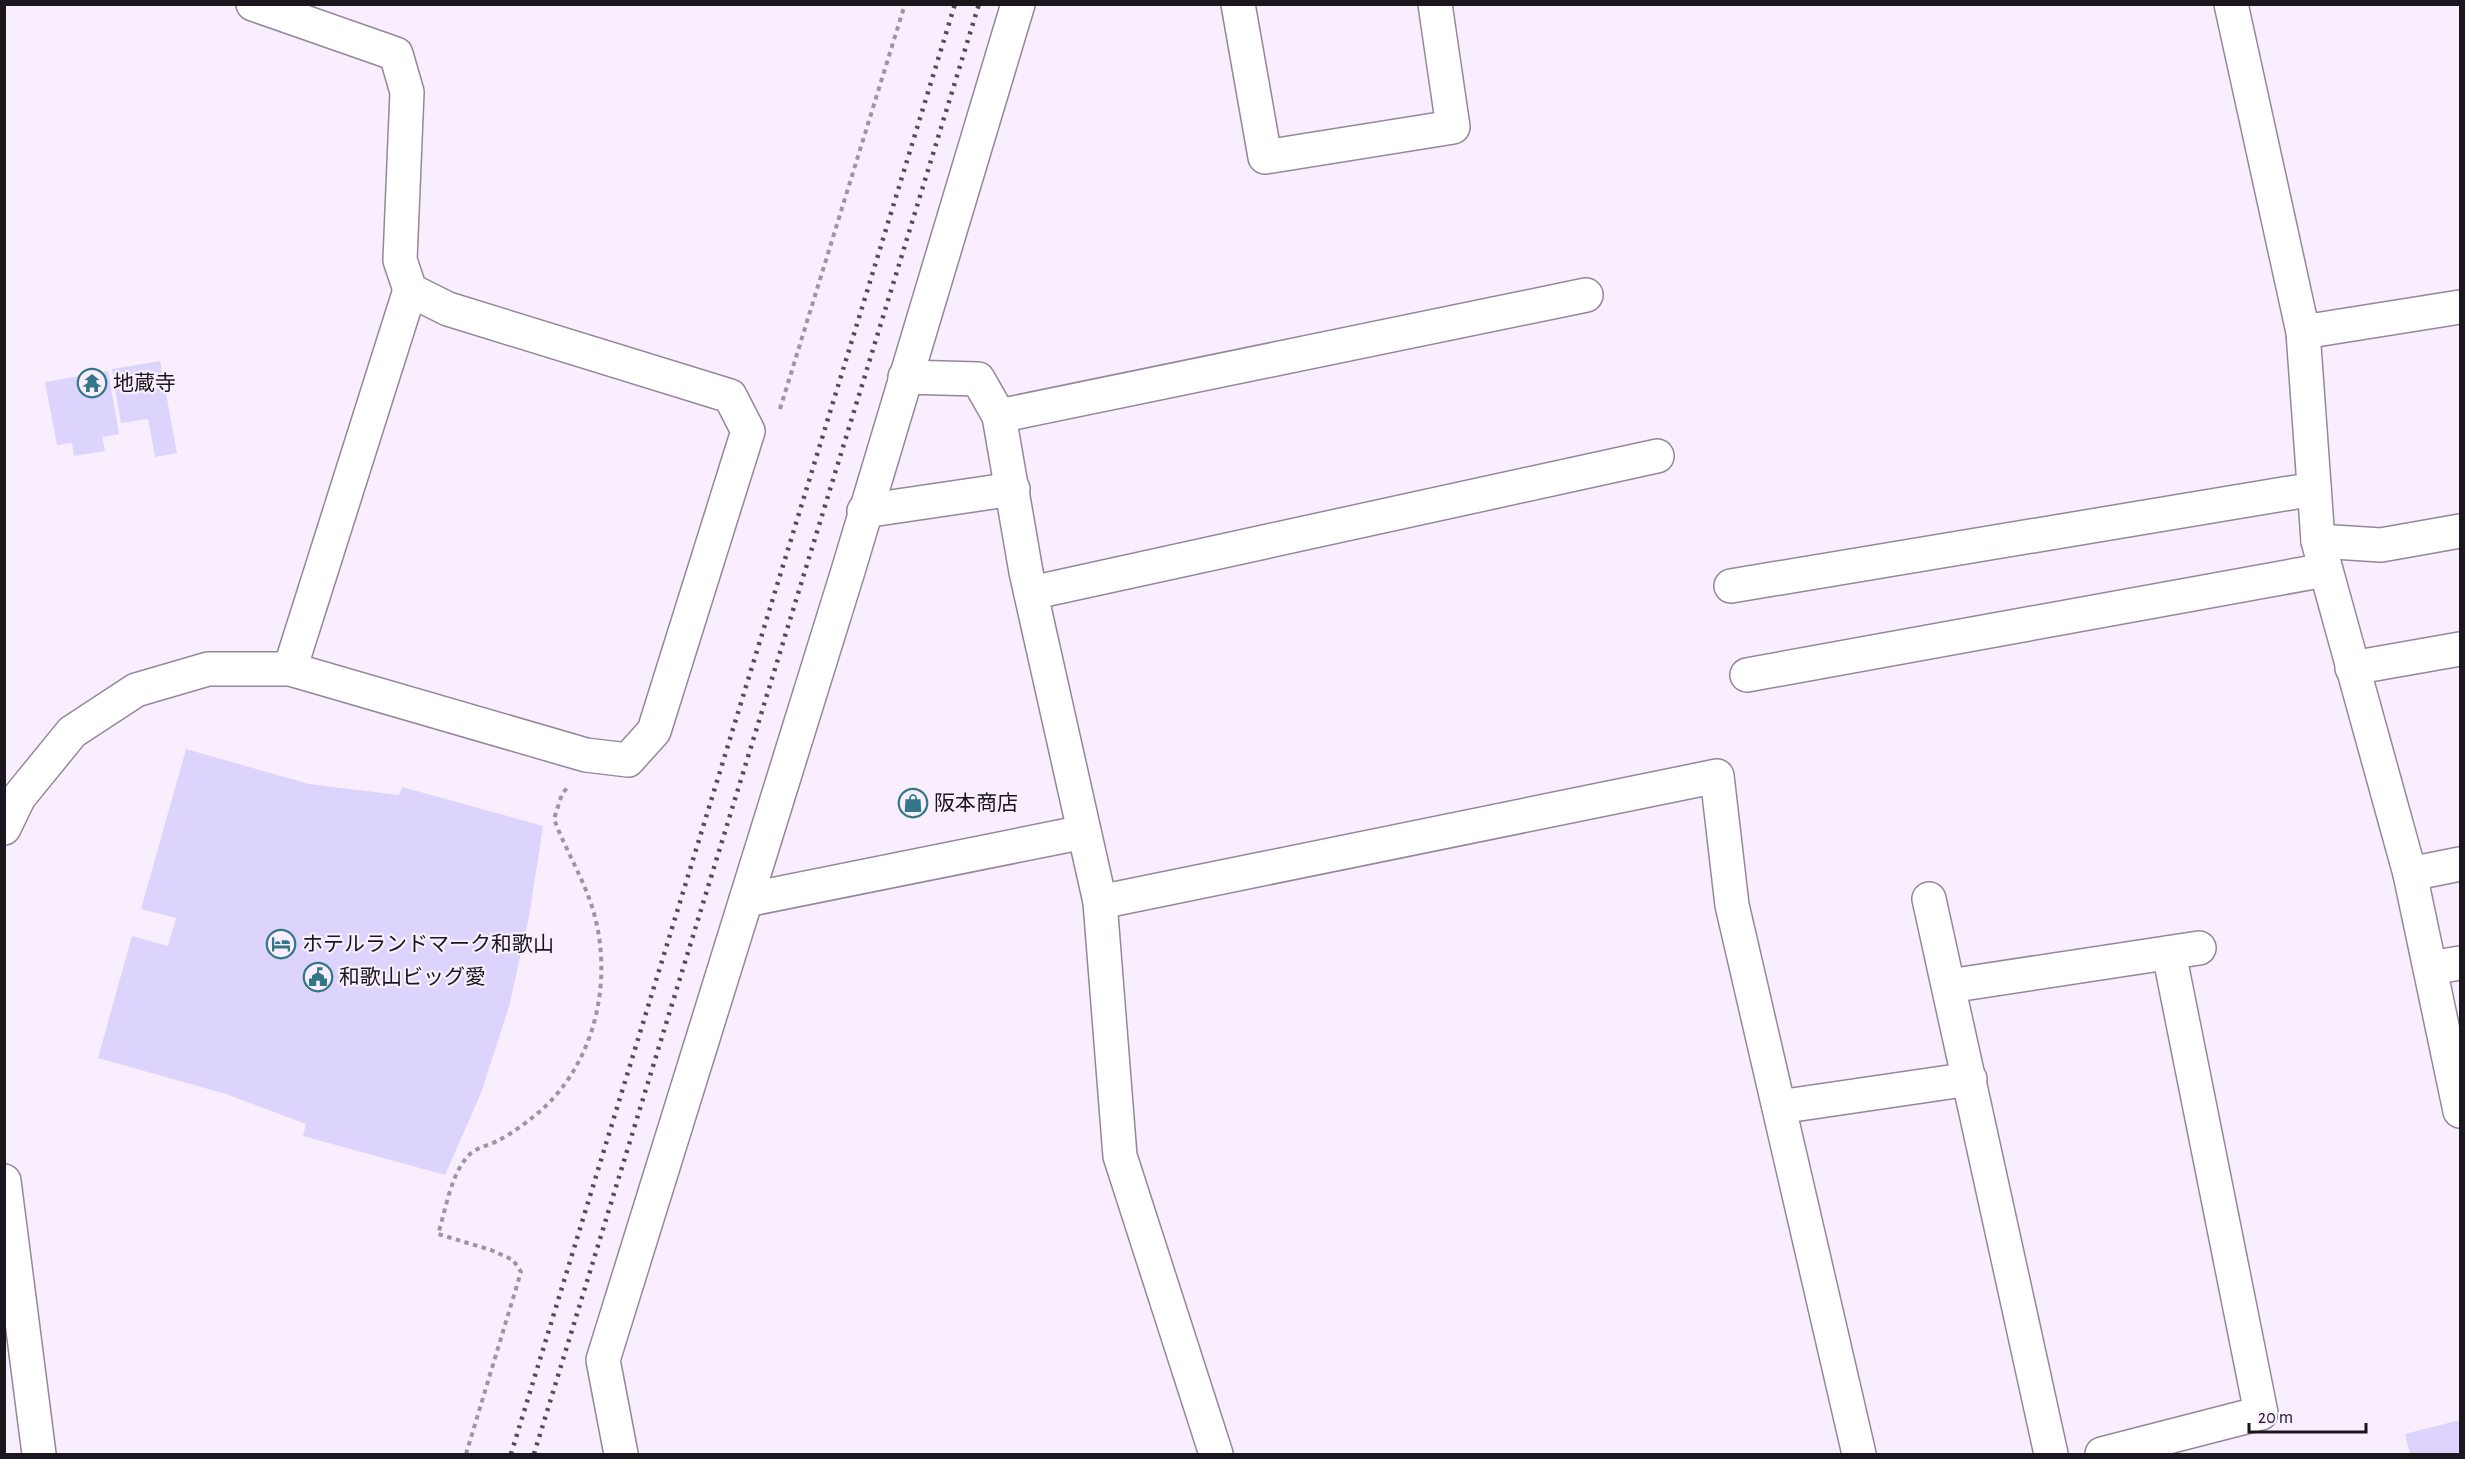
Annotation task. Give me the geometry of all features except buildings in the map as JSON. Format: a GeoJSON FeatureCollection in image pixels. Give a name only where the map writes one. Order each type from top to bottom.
{"type":"FeatureCollection","features":[{"type":"Feature","properties":{"kind":"street"},"geometry":{"type":"LineString","coordinates":[[253,4],[396,54],[407,92],[400,260],[410,290],[290,669]]}},
{"type":"Feature","properties":{"kind":"street"},"geometry":{"type":"LineString","coordinates":[[621,1455],[603,1360],[844,582],[1018,4]]}},
{"type":"Feature","properties":{"kind":"street"},"geometry":{"type":"LineString","coordinates":[[1238,4],[1265,157],[1453,127],[1435,4]]}},
{"type":"Feature","properties":{"kind":"street"},"geometry":{"type":"LineString","coordinates":[[2231,4],[2303,332],[2314,489],[2322,555],[2410,874],[2445,966],[2460,1112]]}},
{"type":"Feature","properties":{"kind":"street"},"geometry":{"type":"LineString","coordinates":[[4,828],[19,797],[72,732],[136,690],[208,669],[290,669],[585,755],[628,760],[654,731],[748,431],[730,396],[448,309],[410,290]]}},
{"type":"Feature","properties":{"kind":"street"},"geometry":{"type":"LineString","coordinates":[[999,416],[1586,295]]}},
{"type":"Feature","properties":{"kind":"street"},"geometry":{"type":"LineString","coordinates":[[2303,332],[2460,308]]}},
{"type":"Feature","properties":{"kind":"street"},"geometry":{"type":"LineString","coordinates":[[905,377],[978,379],[999,416],[1031,593],[1100,902],[1120,1156],[1216,1455]]}},
{"type":"Feature","properties":{"kind":"street"},"geometry":{"type":"LineString","coordinates":[[1031,593],[1658,456]]}},
{"type":"Feature","properties":{"kind":"street"},"geometry":{"type":"LineString","coordinates":[[864,511],[1013,489]]}},
{"type":"Feature","properties":{"kind":"street"},"geometry":{"type":"LineString","coordinates":[[1731,586],[2314,489]]}},
{"type":"Feature","properties":{"kind":"street"},"geometry":{"type":"LineString","coordinates":[[1747,675],[2322,555],[2460,531]]}},
{"type":"Feature","properties":{"kind":"street"},"geometry":{"type":"LineString","coordinates":[[2352,668],[2460,649]]}},
{"type":"Feature","properties":{"kind":"street"},"geometry":{"type":"LineString","coordinates":[[1100,902],[1717,776],[1732,905],[1859,1455]]}},
{"type":"Feature","properties":{"kind":"street"},"geometry":{"type":"LineString","coordinates":[[746,900],[1084,832]]}},
{"type":"Feature","properties":{"kind":"street"},"geometry":{"type":"LineString","coordinates":[[2410,874],[2460,864]]}},
{"type":"Feature","properties":{"kind":"street"},"geometry":{"type":"LineString","coordinates":[[1929,899],[2051,1455]]}},
{"type":"Feature","properties":{"kind":"street"},"geometry":{"type":"LineString","coordinates":[[1949,986],[2184,951],[2261,1413],[2102,1455]]}},
{"type":"Feature","properties":{"kind":"street"},"geometry":{"type":"LineString","coordinates":[[1779,1107],[1970,1079]]}},
{"type":"Feature","properties":{"kind":"street"},"geometry":{"type":"LineString","coordinates":[[4,1181],[39,1455]]}},
{"type":"Feature","properties":{"kind":"railway"},"geometry":{"type":"LineString","coordinates":[[511,1454],[955,4]]}},
{"type":"Feature","properties":{"kind":"railway"},"geometry":{"type":"LineString","coordinates":[[534,1454],[979,4]]}},
{"type":"Feature","properties":{"kind":"place","name":"地蔵寺"},"geometry":{"type":"Point","coordinates":[92,383]}},
{"type":"Feature","properties":{"kind":"place","name":"阪本商店"},"geometry":{"type":"Point","coordinates":[913,803]}},
{"type":"Feature","properties":{"kind":"place","name":"ホテルランドマーク和歌山"},"geometry":{"type":"Point","coordinates":[281,944]}},
{"type":"Feature","properties":{"kind":"place","name":"和歌山ビッグ愛"},"geometry":{"type":"Point","coordinates":[318,977]}}]}
